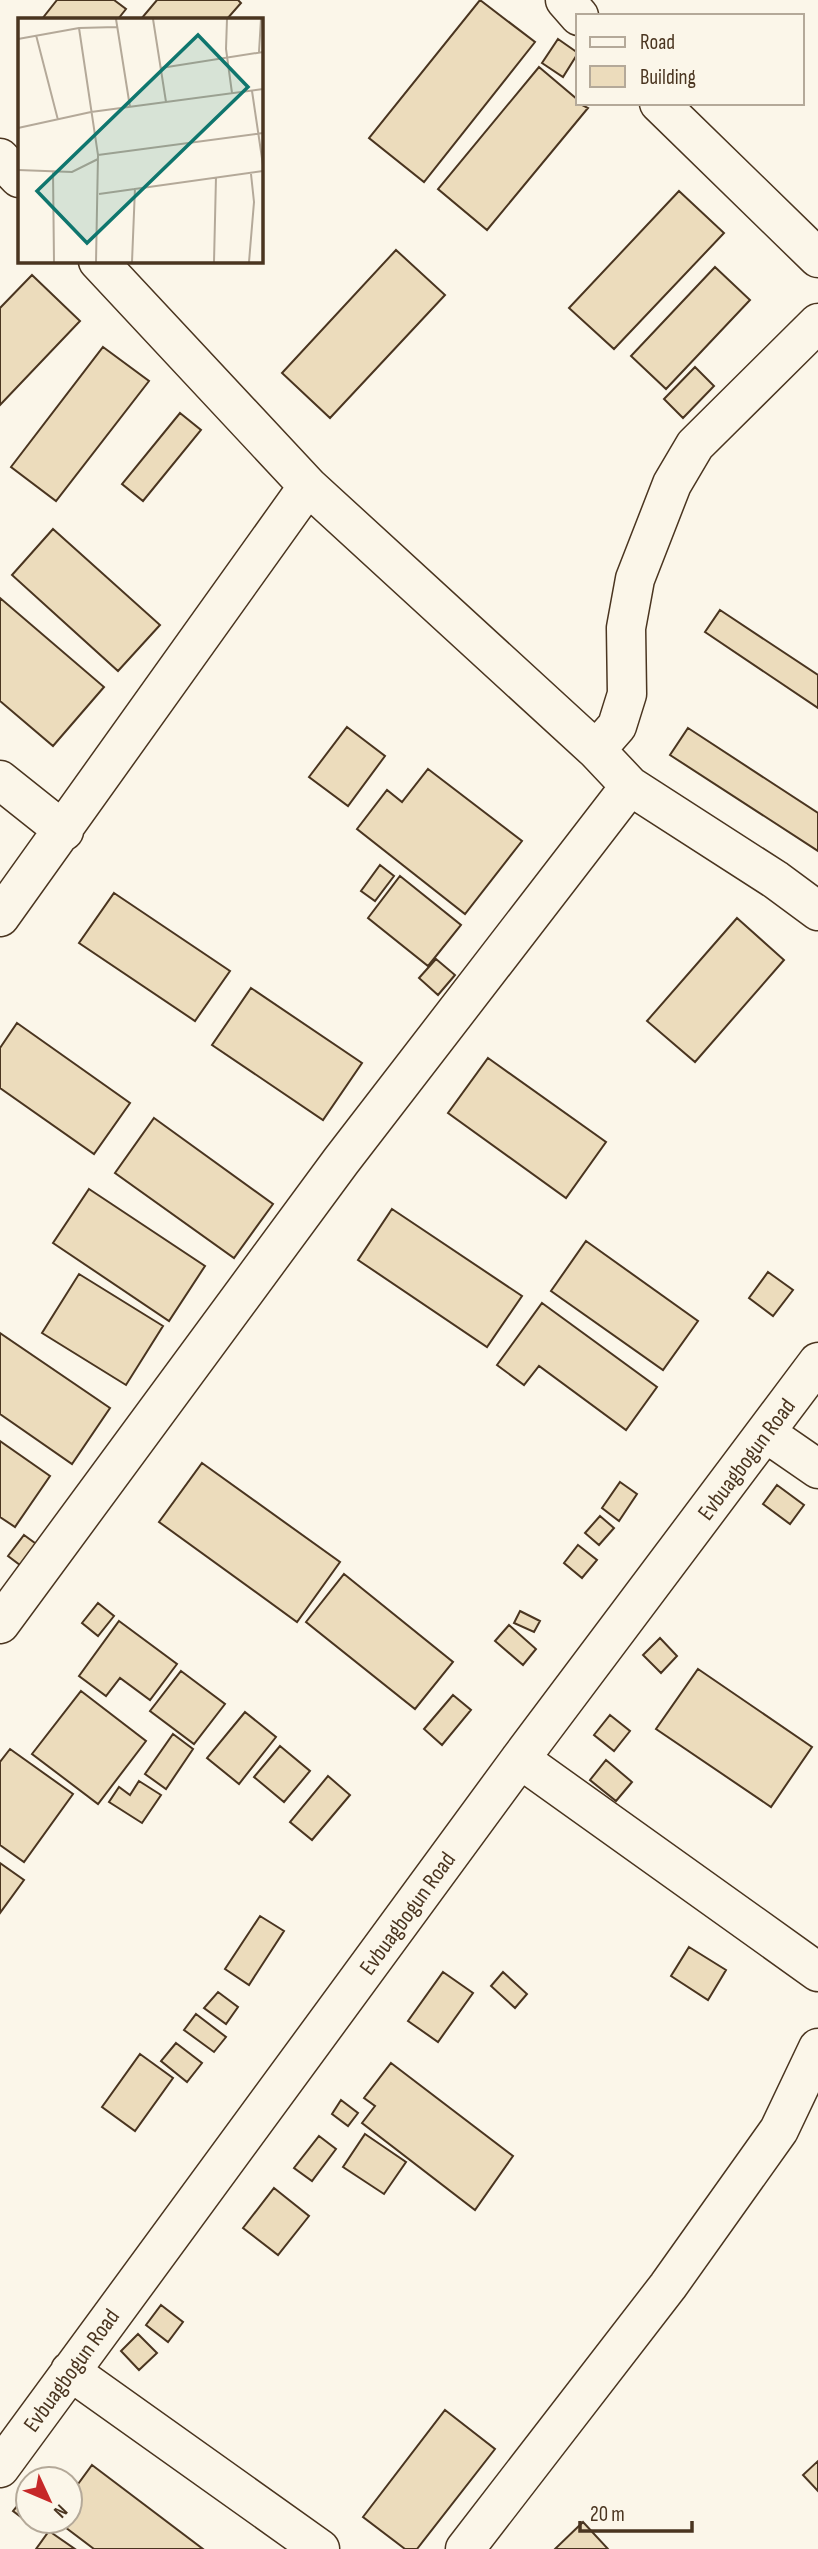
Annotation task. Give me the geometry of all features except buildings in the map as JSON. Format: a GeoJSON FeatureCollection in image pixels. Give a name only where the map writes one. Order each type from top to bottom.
{"type":"FeatureCollection","features":[{"type":"Feature","properties":{"kind":"street"},"geometry":{"type":"LineString","coordinates":[[565,0],[577,14]]}},
{"type":"Feature","properties":{"kind":"street"},"geometry":{"type":"LineString","coordinates":[[661,105],[818,258]]}},
{"type":"Feature","properties":{"kind":"street"},"geometry":{"type":"LineString","coordinates":[[0,158],[18,177]]}},
{"type":"Feature","properties":{"kind":"street"},"geometry":{"type":"LineString","coordinates":[[98,262],[308,486],[596,750],[630,786],[776,880],[818,911]]}},
{"type":"Feature","properties":{"kind":"street"},"geometry":{"type":"LineString","coordinates":[[596,750],[617,726],[627,694],[626,628],[635,579],[672,484],[695,445],[818,323]]}},
{"type":"Feature","properties":{"kind":"street"},"geometry":{"type":"LineString","coordinates":[[0,917],[308,486]]}},
{"type":"Feature","properties":{"kind":"street"},"geometry":{"type":"LineString","coordinates":[[0,780],[64,831]]}},
{"type":"Feature","properties":{"kind":"street"},"geometry":{"type":"LineString","coordinates":[[0,1624],[341,1161],[630,786]]}},
{"type":"Feature","properties":{"kind":"street","name":"Evbuagbogun Road"},"geometry":{"type":"LineString","coordinates":[[0,2468],[520,1759],[818,1362]]}},
{"type":"Feature","properties":{"kind":"street"},"geometry":{"type":"LineString","coordinates":[[766,1433],[818,1469]]}},
{"type":"Feature","properties":{"kind":"street"},"geometry":{"type":"LineString","coordinates":[[520,1759],[818,1972]]}},
{"type":"Feature","properties":{"kind":"street"},"geometry":{"type":"LineString","coordinates":[[465,2549],[708,2231],[779,2130],[818,2048]]}},
{"type":"Feature","properties":{"kind":"street"},"geometry":{"type":"LineString","coordinates":[[70,2371],[320,2549]]}}]}
